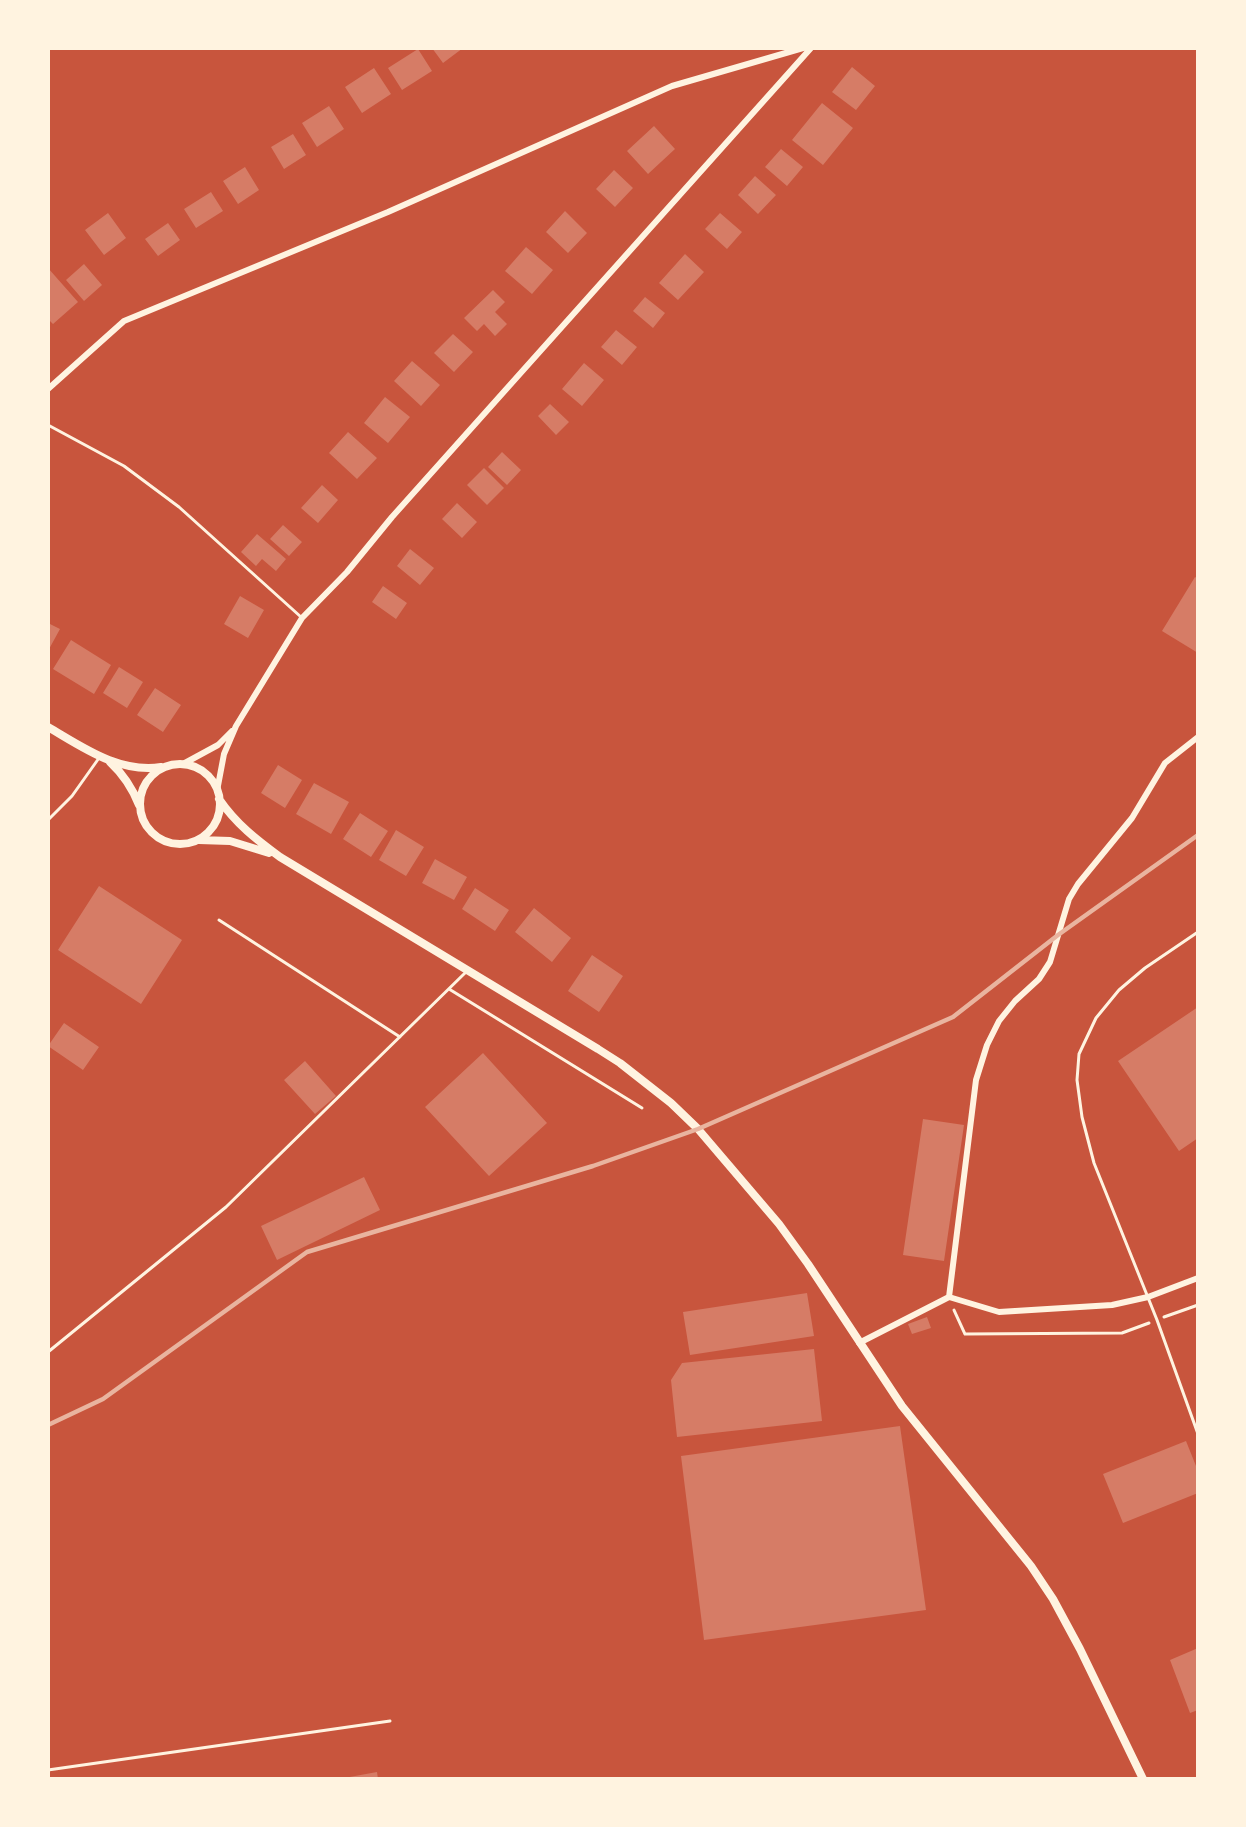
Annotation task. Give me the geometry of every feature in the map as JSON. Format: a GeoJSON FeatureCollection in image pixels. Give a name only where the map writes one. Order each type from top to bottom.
{"type":"FeatureCollection","features":[{"type":"Feature","properties":{"kind":"street"},"geometry":{"type":"LineString","coordinates":[[48,389],[124,321],[388,212],[672,86],[803,48]]}},
{"type":"Feature","properties":{"kind":"street"},"geometry":{"type":"LineString","coordinates":[[198,840],[215,823],[219,811],[218,795],[224,754],[236,726],[302,618],[347,572],[392,518],[811,48]]}},
{"type":"Feature","properties":{"kind":"street"},"geometry":{"type":"LineString","coordinates":[[48,727],[109,761],[148,769],[183,764],[218,745],[236,726]]}},
{"type":"Feature","properties":{"kind":"street"},"geometry":{"type":"LineString","coordinates":[[948,1297],[976,1080],[987,1045],[999,1021],[1015,1001],[1039,979],[1050,962],[1070,899],[1078,884],[1132,818],[1165,763],[1198,737]]}},
{"type":"Feature","properties":{"kind":"street"},"geometry":{"type":"LineString","coordinates":[[109,761],[133,788],[146,826],[160,840],[179,844],[198,840],[230,841],[280,857]]}},
{"type":"Feature","properties":{"kind":"street"},"geometry":{"type":"LineString","coordinates":[[183,764],[204,772],[212,781],[230,816],[243,829],[280,857],[620,1063],[671,1103],[704,1137],[779,1224],[922,1433],[1013,1541],[1031,1566],[1053,1599],[1080,1649],[1143,1779]]}},
{"type":"Feature","properties":{"kind":"street"},"geometry":{"type":"LineString","coordinates":[[140,807],[141,794],[146,782],[155,772],[166,766]]}},
{"type":"Feature","properties":{"kind":"street"},"geometry":{"type":"LineString","coordinates":[[859,1343],[948,1297],[999,1312],[1112,1305],[1148,1297],[1198,1278]]}},
{"type":"Feature","properties":{"kind":"lane"},"geometry":{"type":"LineString","coordinates":[[48,425],[124,466],[179,507],[302,618]]}},
{"type":"Feature","properties":{"kind":"lane"},"geometry":{"type":"LineString","coordinates":[[48,820],[72,796],[100,757]]}},
{"type":"Feature","properties":{"kind":"lane"},"geometry":{"type":"LineString","coordinates":[[219,920],[400,1036]]}},
{"type":"Feature","properties":{"kind":"lane"},"geometry":{"type":"LineString","coordinates":[[1198,933],[1145,968],[1119,990],[1096,1018],[1079,1054],[1077,1080],[1082,1117],[1094,1163],[1157,1320],[1198,1434]]}},
{"type":"Feature","properties":{"kind":"lane"},"geometry":{"type":"LineString","coordinates":[[48,1352],[226,1207],[468,970]]}},
{"type":"Feature","properties":{"kind":"lane"},"geometry":{"type":"LineString","coordinates":[[449,989],[642,1108]]}},
{"type":"Feature","properties":{"kind":"lane"},"geometry":{"type":"LineString","coordinates":[[48,1770],[390,1721]]}},
{"type":"Feature","properties":{"kind":"path"},"geometry":{"type":"LineString","coordinates":[[948,1297],[965,1334],[1122,1333],[1198,1305]]}},
{"type":"Feature","properties":{"kind":"building"},"geometry":{"type":"Polygon","coordinates":[[[432,48],[463,48],[443,63],[432,48]]]}},
{"type":"Feature","properties":{"kind":"building"},"geometry":{"type":"Polygon","coordinates":[[[418,49],[432,71],[402,90],[388,68],[418,49]]]}},
{"type":"Feature","properties":{"kind":"building"},"geometry":{"type":"Polygon","coordinates":[[[852,67],[875,86],[856,110],[832,92],[852,67]]]}},
{"type":"Feature","properties":{"kind":"building"},"geometry":{"type":"Polygon","coordinates":[[[374,68],[391,94],[362,113],[345,87],[374,68]]]}},
{"type":"Feature","properties":{"kind":"building"},"geometry":{"type":"Polygon","coordinates":[[[822,103],[853,128],[823,165],[792,140],[822,103]]]}},
{"type":"Feature","properties":{"kind":"building"},"geometry":{"type":"Polygon","coordinates":[[[329,106],[344,129],[317,147],[302,123],[329,106]]]}},
{"type":"Feature","properties":{"kind":"building"},"geometry":{"type":"Polygon","coordinates":[[[654,126],[675,149],[648,174],[627,151],[654,126]]]}},
{"type":"Feature","properties":{"kind":"building"},"geometry":{"type":"Polygon","coordinates":[[[293,134],[306,155],[284,169],[271,147],[293,134]]]}},
{"type":"Feature","properties":{"kind":"building"},"geometry":{"type":"Polygon","coordinates":[[[781,149],[803,167],[787,186],[765,167],[781,149]]]}},
{"type":"Feature","properties":{"kind":"building"},"geometry":{"type":"Polygon","coordinates":[[[245,167],[259,190],[238,204],[223,181],[245,167]]]}},
{"type":"Feature","properties":{"kind":"building"},"geometry":{"type":"Polygon","coordinates":[[[614,170],[633,188],[615,207],[596,189],[614,170]]]}},
{"type":"Feature","properties":{"kind":"building"},"geometry":{"type":"Polygon","coordinates":[[[755,176],[776,195],[758,214],[738,195],[755,176]]]}},
{"type":"Feature","properties":{"kind":"building"},"geometry":{"type":"Polygon","coordinates":[[[211,192],[223,211],[196,228],[184,209],[211,192]]]}},
{"type":"Feature","properties":{"kind":"building"},"geometry":{"type":"Polygon","coordinates":[[[565,211],[587,233],[568,253],[546,232],[565,211]]]}},
{"type":"Feature","properties":{"kind":"building"},"geometry":{"type":"Polygon","coordinates":[[[108,213],[126,238],[104,255],[85,230],[108,213]]]}},
{"type":"Feature","properties":{"kind":"building"},"geometry":{"type":"Polygon","coordinates":[[[720,213],[742,232],[727,249],[705,229],[720,213]]]}},
{"type":"Feature","properties":{"kind":"building"},"geometry":{"type":"Polygon","coordinates":[[[168,223],[180,240],[158,256],[145,239],[168,223]]]}},
{"type":"Feature","properties":{"kind":"building"},"geometry":{"type":"Polygon","coordinates":[[[526,247],[553,270],[532,294],[505,271],[526,247]]]}},
{"type":"Feature","properties":{"kind":"building"},"geometry":{"type":"Polygon","coordinates":[[[685,254],[704,272],[678,300],[659,283],[685,254]]]}},
{"type":"Feature","properties":{"kind":"building"},"geometry":{"type":"Polygon","coordinates":[[[84,264],[102,285],[84,301],[66,280],[84,264]]]}},
{"type":"Feature","properties":{"kind":"building"},"geometry":{"type":"Polygon","coordinates":[[[48,268],[78,302],[53,324],[48,319],[48,268]]]}},
{"type":"Feature","properties":{"kind":"building"},"geometry":{"type":"Polygon","coordinates":[[[493,290],[505,302],[495,312],[507,324],[495,336],[484,324],[477,331],[464,318],[493,290]]]}},
{"type":"Feature","properties":{"kind":"building"},"geometry":{"type":"Polygon","coordinates":[[[645,297],[665,313],[653,328],[633,311],[645,297]]]}},
{"type":"Feature","properties":{"kind":"building"},"geometry":{"type":"Polygon","coordinates":[[[616,330],[637,347],[622,365],[601,347],[616,330]]]}},
{"type":"Feature","properties":{"kind":"building"},"geometry":{"type":"Polygon","coordinates":[[[453,334],[473,352],[454,372],[434,353],[453,334]]]}},
{"type":"Feature","properties":{"kind":"building"},"geometry":{"type":"Polygon","coordinates":[[[412,361],[440,385],[421,406],[394,381],[412,361]]]}},
{"type":"Feature","properties":{"kind":"building"},"geometry":{"type":"Polygon","coordinates":[[[584,363],[604,380],[582,406],[562,389],[584,363]]]}},
{"type":"Feature","properties":{"kind":"building"},"geometry":{"type":"Polygon","coordinates":[[[385,397],[410,417],[388,443],[364,423],[385,397]]]}},
{"type":"Feature","properties":{"kind":"building"},"geometry":{"type":"Polygon","coordinates":[[[550,404],[569,422],[556,435],[538,416],[550,404]]]}},
{"type":"Feature","properties":{"kind":"building"},"geometry":{"type":"Polygon","coordinates":[[[348,432],[377,458],[357,479],[329,453],[348,432]]]}},
{"type":"Feature","properties":{"kind":"building"},"geometry":{"type":"Polygon","coordinates":[[[502,452],[521,470],[507,485],[488,467],[502,452]]]}},
{"type":"Feature","properties":{"kind":"building"},"geometry":{"type":"Polygon","coordinates":[[[484,468],[504,488],[487,505],[467,485],[484,468]]]}},
{"type":"Feature","properties":{"kind":"building"},"geometry":{"type":"Polygon","coordinates":[[[322,485],[338,500],[318,523],[301,508],[322,485]]]}},
{"type":"Feature","properties":{"kind":"building"},"geometry":{"type":"Polygon","coordinates":[[[457,503],[477,522],[462,538],[442,519],[457,503]]]}},
{"type":"Feature","properties":{"kind":"building"},"geometry":{"type":"Polygon","coordinates":[[[283,525],[302,542],[289,556],[270,539],[283,525]]]}},
{"type":"Feature","properties":{"kind":"building"},"geometry":{"type":"Polygon","coordinates":[[[257,534],[286,559],[276,571],[262,559],[256,566],[241,552],[257,534]]]}},
{"type":"Feature","properties":{"kind":"building"},"geometry":{"type":"Polygon","coordinates":[[[410,549],[434,568],[420,585],[397,566],[410,549]]]}},
{"type":"Feature","properties":{"kind":"building"},"geometry":{"type":"Polygon","coordinates":[[[1195,577],[1198,579],[1198,653],[1162,631],[1195,577]]]}},
{"type":"Feature","properties":{"kind":"building"},"geometry":{"type":"Polygon","coordinates":[[[383,586],[407,603],[396,619],[372,602],[383,586]]]}},
{"type":"Feature","properties":{"kind":"building"},"geometry":{"type":"Polygon","coordinates":[[[240,596],[264,610],[248,638],[224,624],[240,596]]]}},
{"type":"Feature","properties":{"kind":"building"},"geometry":{"type":"Polygon","coordinates":[[[48,623],[60,629],[48,651],[48,623]]]}},
{"type":"Feature","properties":{"kind":"building"},"geometry":{"type":"Polygon","coordinates":[[[71,640],[111,665],[94,694],[53,669],[71,640]]]}},
{"type":"Feature","properties":{"kind":"building"},"geometry":{"type":"Polygon","coordinates":[[[119,667],[143,682],[127,708],[103,693],[119,667]]]}},
{"type":"Feature","properties":{"kind":"building"},"geometry":{"type":"Polygon","coordinates":[[[155,688],[181,705],[163,732],[137,715],[155,688]]]}},
{"type":"Feature","properties":{"kind":"building"},"geometry":{"type":"Polygon","coordinates":[[[278,765],[302,780],[285,808],[261,793],[278,765]]]}},
{"type":"Feature","properties":{"kind":"building"},"geometry":{"type":"Polygon","coordinates":[[[314,783],[349,802],[331,834],[296,814],[314,783]]]}},
{"type":"Feature","properties":{"kind":"building"},"geometry":{"type":"Polygon","coordinates":[[[360,813],[388,831],[371,857],[343,839],[360,813]]]}},
{"type":"Feature","properties":{"kind":"building"},"geometry":{"type":"Polygon","coordinates":[[[396,830],[424,847],[406,876],[379,860],[396,830]]]}},
{"type":"Feature","properties":{"kind":"building"},"geometry":{"type":"Polygon","coordinates":[[[435,859],[467,877],[454,900],[422,883],[435,859]]]}},
{"type":"Feature","properties":{"kind":"building"},"geometry":{"type":"Polygon","coordinates":[[[99,886],[182,940],[141,1004],[58,950],[99,886]]]}},
{"type":"Feature","properties":{"kind":"building"},"geometry":{"type":"Polygon","coordinates":[[[475,888],[509,910],[495,931],[462,909],[475,888]]]}},
{"type":"Feature","properties":{"kind":"building"},"geometry":{"type":"Polygon","coordinates":[[[534,908],[571,938],[552,962],[515,932],[534,908]]]}},
{"type":"Feature","properties":{"kind":"building"},"geometry":{"type":"Polygon","coordinates":[[[592,955],[623,976],[599,1012],[568,991],[592,955]]]}},
{"type":"Feature","properties":{"kind":"building"},"geometry":{"type":"Polygon","coordinates":[[[1198,1007],[1198,1138],[1179,1151],[1118,1061],[1198,1007]]]}},
{"type":"Feature","properties":{"kind":"building"},"geometry":{"type":"Polygon","coordinates":[[[64,1023],[99,1047],[83,1070],[48,1046],[64,1023]]]}},
{"type":"Feature","properties":{"kind":"building"},"geometry":{"type":"Polygon","coordinates":[[[483,1053],[547,1123],[489,1176],[425,1107],[483,1053]]]}},
{"type":"Feature","properties":{"kind":"building"},"geometry":{"type":"Polygon","coordinates":[[[305,1061],[336,1096],[315,1114],[284,1080],[305,1061]]]}},
{"type":"Feature","properties":{"kind":"building"},"geometry":{"type":"Polygon","coordinates":[[[923,1119],[964,1125],[944,1261],[903,1255],[923,1119]]]}},
{"type":"Feature","properties":{"kind":"building"},"geometry":{"type":"Polygon","coordinates":[[[364,1177],[380,1210],[277,1260],[261,1226],[364,1177]]]}},
{"type":"Feature","properties":{"kind":"building"},"geometry":{"type":"Polygon","coordinates":[[[807,1293],[814,1336],[690,1355],[683,1312],[807,1293]]]}},
{"type":"Feature","properties":{"kind":"building"},"geometry":{"type":"Polygon","coordinates":[[[927,1317],[931,1328],[912,1334],[908,1324],[927,1317]]]}},
{"type":"Feature","properties":{"kind":"building"},"geometry":{"type":"Polygon","coordinates":[[[814,1349],[822,1421],[677,1437],[671,1380],[682,1363],[814,1349]]]}},
{"type":"Feature","properties":{"kind":"building"},"geometry":{"type":"Polygon","coordinates":[[[900,1426],[926,1610],[704,1640],[681,1456],[900,1426]]]}},
{"type":"Feature","properties":{"kind":"building"},"geometry":{"type":"Polygon","coordinates":[[[1186,1441],[1198,1471],[1198,1493],[1123,1523],[1103,1474],[1186,1441]]]}},
{"type":"Feature","properties":{"kind":"building"},"geometry":{"type":"Polygon","coordinates":[[[1198,1648],[1198,1710],[1190,1713],[1170,1660],[1198,1648]]]}},
{"type":"Feature","properties":{"kind":"building"},"geometry":{"type":"Polygon","coordinates":[[[377,1772],[378,1779],[344,1778],[377,1772]]]}},
{"type":"Feature","properties":{"kind":"railway"},"geometry":{"type":"LineString","coordinates":[[48,1425],[103,1399],[307,1252],[593,1166],[698,1129],[953,1017],[1058,935],[1198,835]]}}]}
